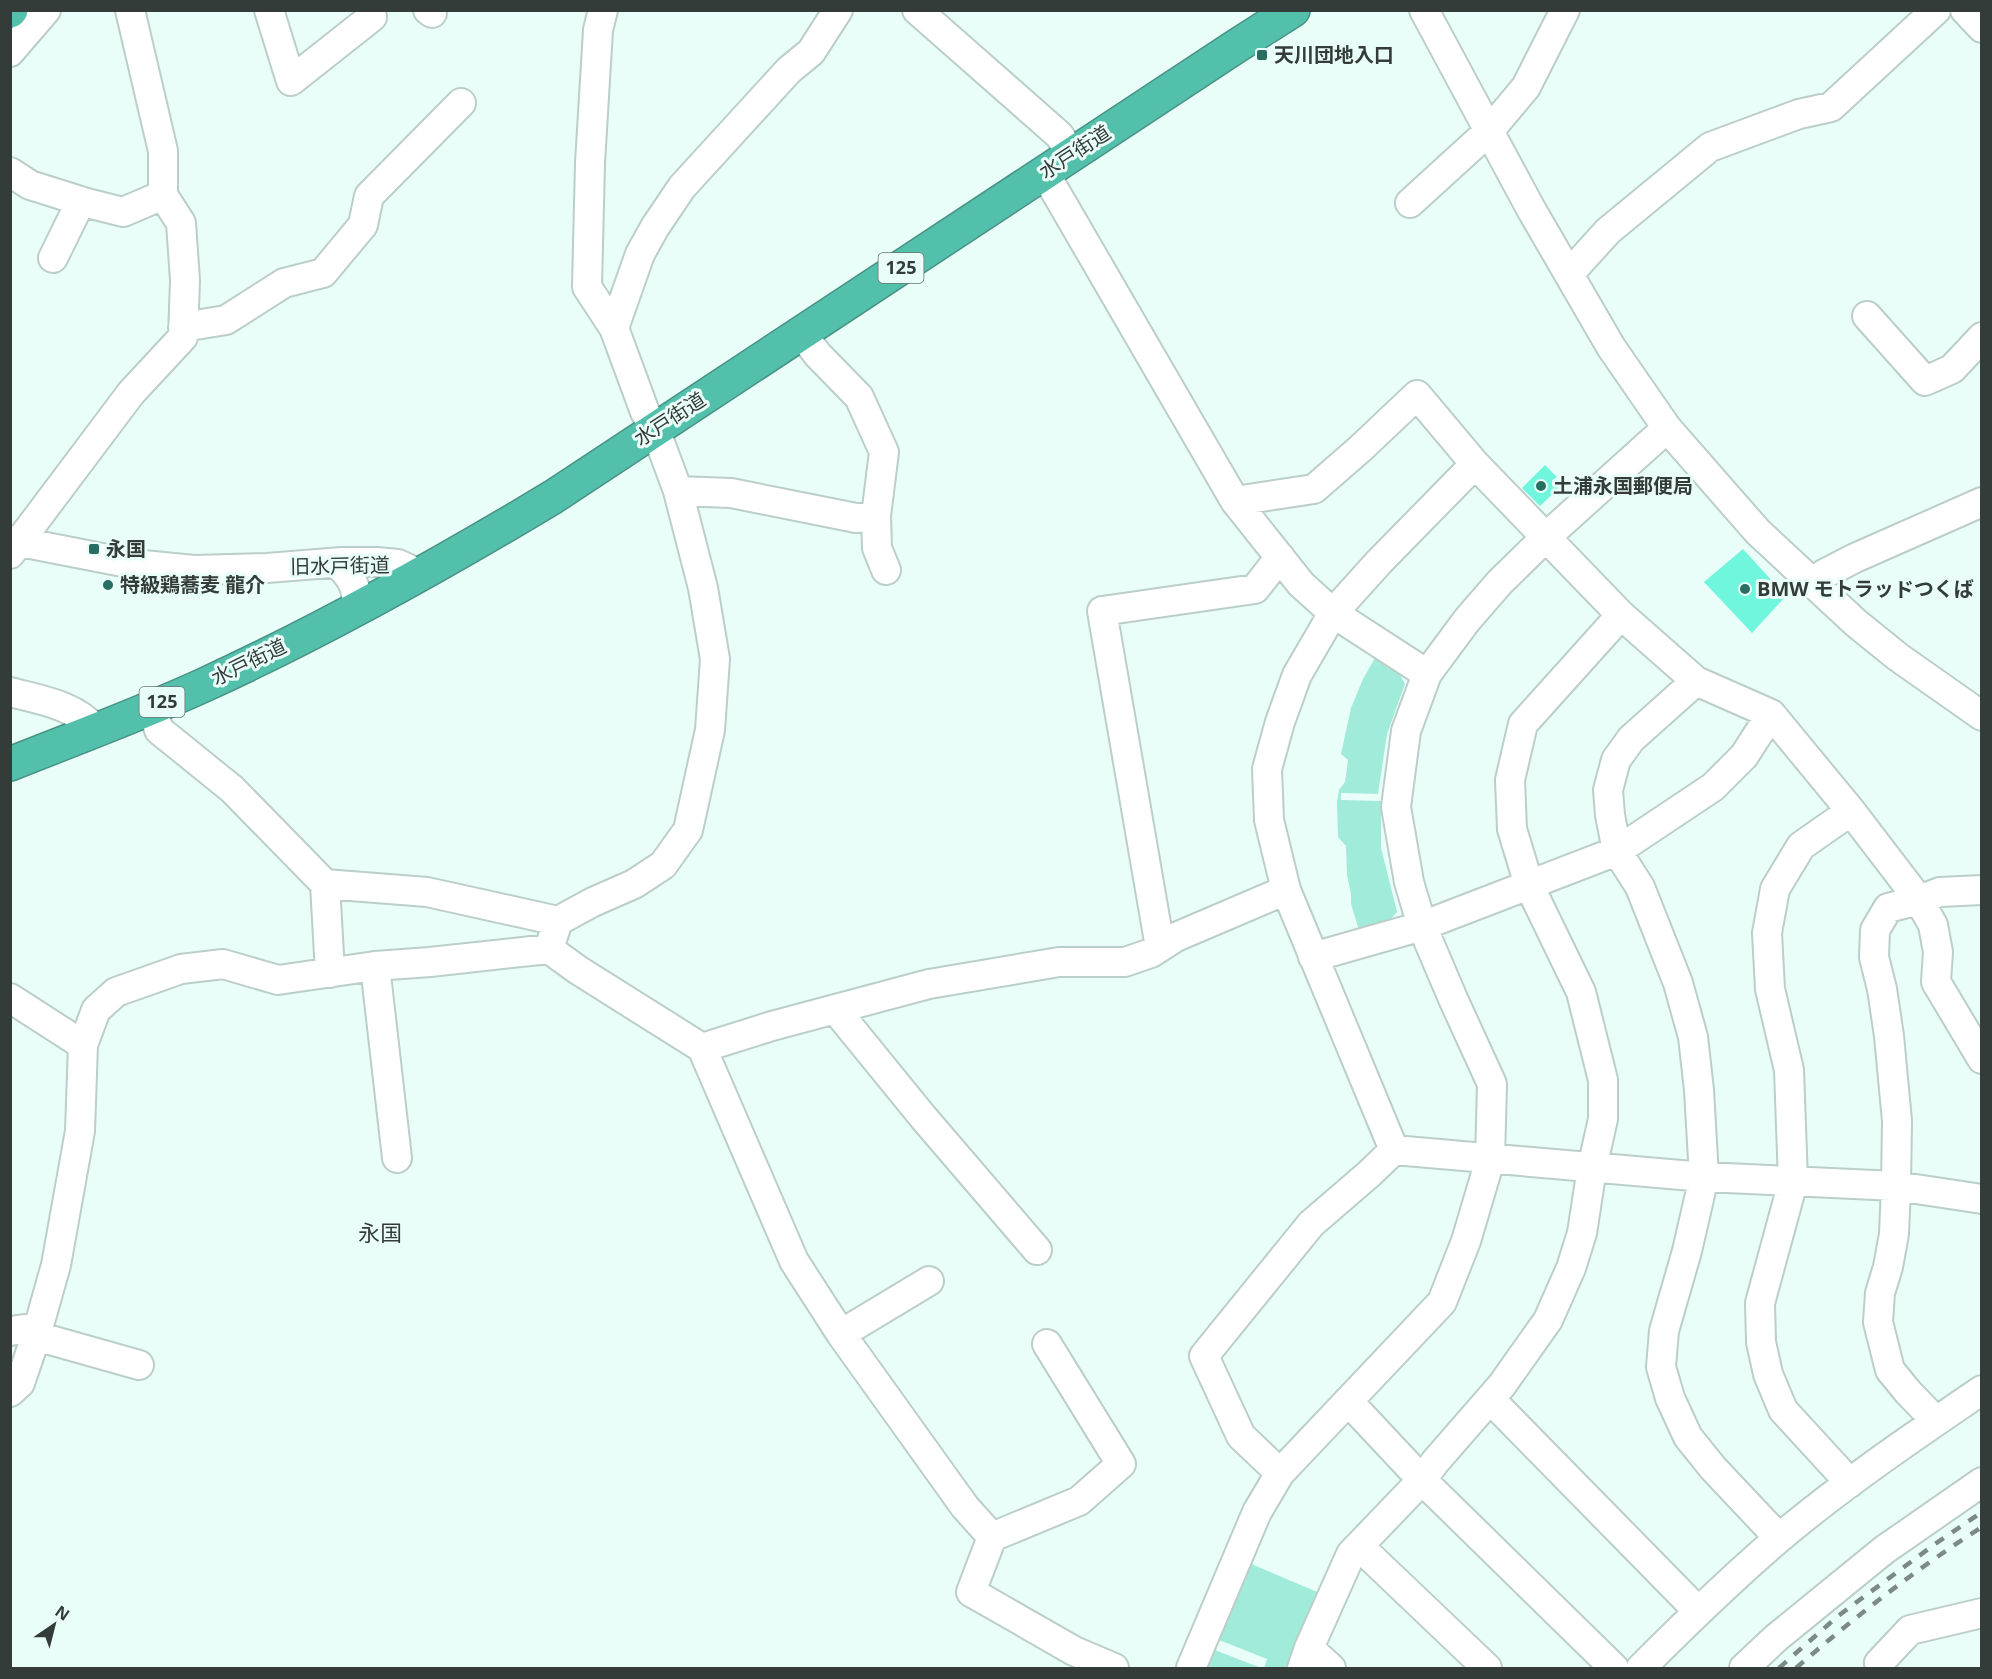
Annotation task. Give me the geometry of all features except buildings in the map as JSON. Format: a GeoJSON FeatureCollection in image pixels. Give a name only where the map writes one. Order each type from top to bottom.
{"type":"FeatureCollection","features":[{"type":"Feature","properties":{"kind":"highway","name":"水戸街道"},"geometry":{"type":"LineString","coordinates":[[10,764],[152,707],[232,671],[418,576],[553,497],[1293,10]]}},
{"type":"Feature","properties":{"kind":"street"},"geometry":{"type":"LineString","coordinates":[[10,52],[46,10]]}},
{"type":"Feature","properties":{"kind":"street"},"geometry":{"type":"LineString","coordinates":[[13,545],[131,393],[183,337],[185,280],[181,223],[163,195],[163,151],[130,10]]}},
{"type":"Feature","properties":{"kind":"street"},"geometry":{"type":"LineString","coordinates":[[269,10],[291,81],[372,17],[370,10]]}},
{"type":"Feature","properties":{"kind":"street"},"geometry":{"type":"LineString","coordinates":[[152,707],[159,730],[232,789],[325,884],[428,892],[558,921],[634,884],[663,865],[688,830],[710,730],[715,659],[702,588],[678,491],[655,429],[645,412],[614,328],[587,288],[590,152],[598,30],[603,10]]}},
{"type":"Feature","properties":{"kind":"street"},"geometry":{"type":"LineString","coordinates":[[614,328],[640,255],[655,227],[682,187],[789,70],[811,52],[838,10]]}},
{"type":"Feature","properties":{"kind":"street"},"geometry":{"type":"LineString","coordinates":[[917,10],[1059,135],[1072,154]]}},
{"type":"Feature","properties":{"kind":"street"},"geometry":{"type":"LineString","coordinates":[[1424,10],[1531,208],[1611,347],[1667,428],[1758,532],[1856,623],[1898,657],[1982,716]]}},
{"type":"Feature","properties":{"kind":"street"},"geometry":{"type":"LineString","coordinates":[[1410,203],[1490,130],[1526,87],[1565,10]]}},
{"type":"Feature","properties":{"kind":"street"},"geometry":{"type":"LineString","coordinates":[[1569,274],[1608,231],[1710,147],[1799,114],[1831,107],[1936,10]]}},
{"type":"Feature","properties":{"kind":"street"},"geometry":{"type":"LineString","coordinates":[[1965,10],[1982,28]]}},
{"type":"Feature","properties":{"kind":"street"},"geometry":{"type":"LineString","coordinates":[[183,327],[226,320],[284,283],[323,273],[363,225],[369,196],[460,103]]}},
{"type":"Feature","properties":{"kind":"street"},"geometry":{"type":"LineString","coordinates":[[10,172],[30,185],[123,212],[163,195]]}},
{"type":"Feature","properties":{"kind":"street"},"geometry":{"type":"LineString","coordinates":[[1044,172],[1235,501],[1302,584],[1333,613],[1427,674]]}},
{"type":"Feature","properties":{"kind":"street"},"geometry":{"type":"LineString","coordinates":[[54,258],[81,201]]}},
{"type":"Feature","properties":{"kind":"street"},"geometry":{"type":"LineString","coordinates":[[1867,316],[1924,381],[1952,369],[1982,337]]}},
{"type":"Feature","properties":{"kind":"street"},"geometry":{"type":"LineString","coordinates":[[801,333],[818,355],[859,398],[884,452],[876,516],[877,548],[886,570]]}},
{"type":"Feature","properties":{"kind":"street"},"geometry":{"type":"LineString","coordinates":[[1235,501],[1314,489],[1417,395],[1475,464],[1621,615],[1696,681],[1771,714],[1851,811],[1919,900],[1934,925],[1938,952],[1936,982],[1982,1059]]}},
{"type":"Feature","properties":{"kind":"street"},"geometry":{"type":"LineString","coordinates":[[1191,1668],[1257,1512],[1280,1473],[1442,1302],[1466,1241],[1490,1160],[1492,1084],[1422,926],[1409,882],[1396,807],[1406,731],[1427,674],[1467,620],[1500,582],[1545,538],[1667,428]]}},
{"type":"Feature","properties":{"kind":"street"},"geometry":{"type":"LineString","coordinates":[[1394,1150],[1286,890],[1269,820],[1267,769],[1280,722],[1297,675],[1333,613],[1379,562],[1475,464]]}},
{"type":"Feature","properties":{"kind":"street"},"geometry":{"type":"LineString","coordinates":[[678,491],[731,493],[856,518],[876,516]]}},
{"type":"Feature","properties":{"kind":"street"},"geometry":{"type":"LineString","coordinates":[[1814,582],[1824,574],[1856,558],[1982,502]]}},
{"type":"Feature","properties":{"kind":"street","name":"旧水戸街道"},"geometry":{"type":"LineString","coordinates":[[13,545],[133,564],[194,570],[377,562],[398,564],[418,576]]}},
{"type":"Feature","properties":{"kind":"street"},"geometry":{"type":"LineString","coordinates":[[1160,947],[1102,611],[1255,589],[1280,557]]}},
{"type":"Feature","properties":{"kind":"street"},"geometry":{"type":"LineString","coordinates":[[336,563],[353,584],[358,598],[355,608]]}},
{"type":"Feature","properties":{"kind":"street"},"geometry":{"type":"LineString","coordinates":[[1331,1668],[1306,1658],[1351,1554],[1422,1480],[1490,1399],[1548,1320],[1571,1268],[1582,1233],[1592,1168],[1603,1119],[1603,1080],[1581,992],[1529,885],[1512,829],[1510,780],[1523,724],[1621,615]]}},
{"type":"Feature","properties":{"kind":"street"},"geometry":{"type":"LineString","coordinates":[[1696,681],[1631,739],[1616,760],[1608,790],[1617,851],[1640,887],[1678,983],[1693,1037],[1699,1090],[1704,1177],[1687,1251],[1664,1331],[1661,1367],[1670,1398],[1688,1437],[1713,1468],[1779,1538]]}},
{"type":"Feature","properties":{"kind":"street"},"geometry":{"type":"LineString","coordinates":[[10,693],[59,705],[89,722],[96,730]]}},
{"type":"Feature","properties":{"kind":"street"},"geometry":{"type":"LineString","coordinates":[[1312,957],[1422,926],[1617,851],[1713,787],[1744,756],[1771,714]]}},
{"type":"Feature","properties":{"kind":"street"},"geometry":{"type":"LineString","coordinates":[[1850,1483],[1783,1410],[1768,1374],[1761,1342],[1760,1303],[1792,1182],[1789,1070],[1770,989],[1767,933],[1775,889],[1801,846],[1851,811]]}},
{"type":"Feature","properties":{"kind":"street"},"geometry":{"type":"LineString","coordinates":[[325,884],[330,973]]}},
{"type":"Feature","properties":{"kind":"street"},"geometry":{"type":"LineString","coordinates":[[702,1048],[772,1026],[929,984],[1059,962],[1125,962],[1151,953],[1176,938],[1286,890]]}},
{"type":"Feature","properties":{"kind":"street"},"geometry":{"type":"LineString","coordinates":[[1936,1421],[1890,1370],[1878,1322],[1880,1293],[1894,1234],[1897,1121],[1889,1036],[1882,989],[1874,957],[1875,930],[1888,908],[1940,892],[1982,890]]}},
{"type":"Feature","properties":{"kind":"street"},"geometry":{"type":"LineString","coordinates":[[549,949],[558,921]]}},
{"type":"Feature","properties":{"kind":"street"},"geometry":{"type":"LineString","coordinates":[[10,1392],[20,1383],[28,1331],[56,1265],[80,1131],[82,1045],[96,1011],[116,993],[181,969],[223,964],[278,980],[375,966],[549,949],[578,970],[702,1048],[794,1261],[841,1334],[964,1507],[992,1537]]}},
{"type":"Feature","properties":{"kind":"street"},"geometry":{"type":"LineString","coordinates":[[375,966],[397,1158]]}},
{"type":"Feature","properties":{"kind":"street"},"geometry":{"type":"LineString","coordinates":[[10,998],[82,1045]]}},
{"type":"Feature","properties":{"kind":"street"},"geometry":{"type":"LineString","coordinates":[[835,1009],[923,1117],[1037,1250]]}},
{"type":"Feature","properties":{"kind":"street"},"geometry":{"type":"LineString","coordinates":[[1394,1150],[1704,1177],[1896,1186],[1982,1199]]}},
{"type":"Feature","properties":{"kind":"street"},"geometry":{"type":"LineString","coordinates":[[1280,1473],[1241,1436],[1204,1356],[1311,1224],[1370,1174],[1394,1150]]}},
{"type":"Feature","properties":{"kind":"street"},"geometry":{"type":"LineString","coordinates":[[841,1334],[929,1281]]}},
{"type":"Feature","properties":{"kind":"street"},"geometry":{"type":"LineString","coordinates":[[28,1331],[139,1365]]}},
{"type":"Feature","properties":{"kind":"street"},"geometry":{"type":"LineString","coordinates":[[1047,1344],[1120,1464],[1079,1501],[992,1537],[971,1592],[1074,1651],[1114,1668]]}},
{"type":"Feature","properties":{"kind":"street"},"geometry":{"type":"LineString","coordinates":[[1641,1668],[1698,1611],[1779,1538],[1850,1483],[1982,1389]]}},
{"type":"Feature","properties":{"kind":"street"},"geometry":{"type":"LineString","coordinates":[[1490,1399],[1698,1611]]}},
{"type":"Feature","properties":{"kind":"street"},"geometry":{"type":"LineString","coordinates":[[1348,1401],[1422,1480],[1614,1668]]}},
{"type":"Feature","properties":{"kind":"street"},"geometry":{"type":"LineString","coordinates":[[1744,1668],[1776,1638],[1884,1550],[1982,1482]]}},
{"type":"Feature","properties":{"kind":"street"},"geometry":{"type":"LineString","coordinates":[[1359,1546],[1487,1668]]}},
{"type":"Feature","properties":{"kind":"street"},"geometry":{"type":"LineString","coordinates":[[1881,1668],[1879,1663],[1910,1630],[1982,1613]]}},
{"type":"Feature","properties":{"kind":"green space"},"geometry":{"type":"Polygon","coordinates":[[[1375,658],[1399,673],[1405,684],[1387,734],[1378,794],[1341,793],[1341,800],[1381,801],[1381,848],[1397,912],[1390,920],[1359,930],[1351,904],[1346,846],[1338,837],[1337,802],[1339,790],[1345,782],[1348,760],[1341,754],[1351,708],[1375,658]]]}},
{"type":"Feature","properties":{"kind":"green space"},"geometry":{"type":"Polygon","coordinates":[[[1249,1563],[1322,1594],[1294,1668],[1264,1668],[1267,1659],[1219,1640],[1249,1563]]]}},
{"type":"Feature","properties":{"kind":"green space"},"geometry":{"type":"Polygon","coordinates":[[[1215,1650],[1261,1668],[1208,1668],[1215,1650]]]}},
{"type":"Feature","properties":{"kind":"railway"},"geometry":{"type":"LineString","coordinates":[[1779,1668],[1838,1616],[1982,1512]]}},
{"type":"Feature","properties":{"kind":"railway"},"geometry":{"type":"LineString","coordinates":[[1796,1668],[1886,1594],[1982,1527]]}},
{"type":"Feature","properties":{"kind":"place","name":"天川団地入口"},"geometry":{"type":"Point","coordinates":[1262,55]}},
{"type":"Feature","properties":{"kind":"place","name":"土浦永国郵便局"},"geometry":{"type":"Point","coordinates":[1541,486]}},
{"type":"Feature","properties":{"kind":"place","name":"永国"},"geometry":{"type":"Point","coordinates":[94,549]}},
{"type":"Feature","properties":{"kind":"place","name":"特級鶏蕎麦 龍介"},"geometry":{"type":"Point","coordinates":[108,585]}},
{"type":"Feature","properties":{"kind":"place","name":"BMW モトラッドつくば"},"geometry":{"type":"Point","coordinates":[1745,589]}},
{"type":"Feature","properties":{"kind":"district","name":"永国"},"geometry":{"type":"Point","coordinates":[380,1233]}}]}
